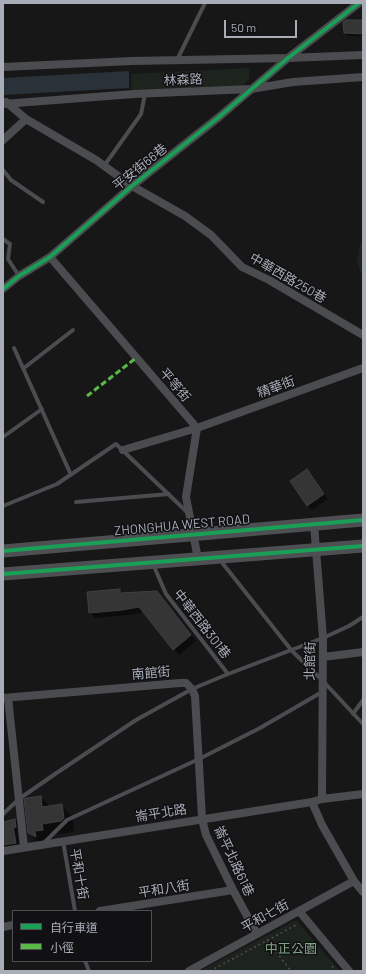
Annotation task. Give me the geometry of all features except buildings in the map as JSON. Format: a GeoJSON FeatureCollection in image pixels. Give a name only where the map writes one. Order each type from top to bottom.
{"type":"FeatureCollection","features":[{"type":"Feature","properties":{"kind":"main road","name":"ZHONGHUA WEST ROAD"},"geometry":{"type":"LineString","coordinates":[[3,550],[363,520]]}},
{"type":"Feature","properties":{"kind":"main road"},"geometry":{"type":"LineString","coordinates":[[3,574],[363,546]]}},
{"type":"Feature","properties":{"kind":"street","name":"平安街66巷"},"geometry":{"type":"LineString","coordinates":[[3,289],[19,276],[50,257],[132,186],[219,117],[288,58],[359,3]]}},
{"type":"Feature","properties":{"kind":"street","name":"林森路"},"geometry":{"type":"LineString","coordinates":[[3,67],[363,55]]}},
{"type":"Feature","properties":{"kind":"street","name":"林森路"},"geometry":{"type":"LineString","coordinates":[[6,103],[251,89],[293,82],[363,77]]}},
{"type":"Feature","properties":{"kind":"street","name":"中華西路250巷"},"geometry":{"type":"LineString","coordinates":[[6,103],[26,119],[104,166],[132,186],[186,216],[211,235],[242,267],[269,280],[363,335]]}},
{"type":"Feature","properties":{"kind":"street"},"geometry":{"type":"LineString","coordinates":[[3,140],[26,119]]}},
{"type":"Feature","properties":{"kind":"street","name":"平等街"},"geometry":{"type":"LineString","coordinates":[[50,257],[197,428]]}},
{"type":"Feature","properties":{"kind":"street","name":"精華街"},"geometry":{"type":"LineString","coordinates":[[123,450],[197,428],[363,368]]}},
{"type":"Feature","properties":{"kind":"street"},"geometry":{"type":"LineString","coordinates":[[197,428],[186,498],[198,559]]}},
{"type":"Feature","properties":{"kind":"street","name":"北館街"},"geometry":{"type":"LineString","coordinates":[[314,524],[323,638],[322,799]]}},
{"type":"Feature","properties":{"kind":"street"},"geometry":{"type":"LineString","coordinates":[[323,657],[363,652]]}},
{"type":"Feature","properties":{"kind":"street","name":"南館街"},"geometry":{"type":"LineString","coordinates":[[6,698],[180,683],[186,683],[192,689]]}},
{"type":"Feature","properties":{"kind":"street"},"geometry":{"type":"LineString","coordinates":[[192,689],[196,696],[202,819]]}},
{"type":"Feature","properties":{"kind":"street"},"geometry":{"type":"LineString","coordinates":[[6,698],[24,847]]}},
{"type":"Feature","properties":{"kind":"street","name":"崙平北路"},"geometry":{"type":"LineString","coordinates":[[3,851],[312,802],[322,799],[363,794]]}},
{"type":"Feature","properties":{"kind":"street"},"geometry":{"type":"LineString","coordinates":[[312,802],[322,825],[354,881],[363,892]]}},
{"type":"Feature","properties":{"kind":"street","name":"崙平北路61巷"},"geometry":{"type":"LineString","coordinates":[[202,819],[206,835],[257,934]]}},
{"type":"Feature","properties":{"kind":"street","name":"平和七街"},"geometry":{"type":"LineString","coordinates":[[189,971],[354,881]]}},
{"type":"Feature","properties":{"kind":"street","name":"平和八街"},"geometry":{"type":"LineString","coordinates":[[106,910],[233,890]]}},
{"type":"Feature","properties":{"kind":"street"},"geometry":{"type":"LineString","coordinates":[[299,911],[349,971]]}},
{"type":"Feature","properties":{"kind":"lane"},"geometry":{"type":"LineString","coordinates":[[177,60],[205,3]]}},
{"type":"Feature","properties":{"kind":"lane"},"geometry":{"type":"LineString","coordinates":[[104,166],[141,114],[145,94]]}},
{"type":"Feature","properties":{"kind":"lane"},"geometry":{"type":"LineString","coordinates":[[3,170],[11,180],[42,202]]}},
{"type":"Feature","properties":{"kind":"lane"},"geometry":{"type":"LineString","coordinates":[[3,239],[10,244],[8,259],[19,276]]}},
{"type":"Feature","properties":{"kind":"lane"},"geometry":{"type":"LineString","coordinates":[[24,368],[73,330]]}},
{"type":"Feature","properties":{"kind":"lane"},"geometry":{"type":"LineString","coordinates":[[14,348],[71,475]]}},
{"type":"Feature","properties":{"kind":"lane"},"geometry":{"type":"LineString","coordinates":[[3,437],[42,409]]}},
{"type":"Feature","properties":{"kind":"lane"},"geometry":{"type":"LineString","coordinates":[[3,506],[57,484],[116,444],[189,514]]}},
{"type":"Feature","properties":{"kind":"lane"},"geometry":{"type":"LineString","coordinates":[[76,502],[169,494]]}},
{"type":"Feature","properties":{"kind":"lane"},"geometry":{"type":"LineString","coordinates":[[218,558],[292,651],[322,680],[363,724]]}},
{"type":"Feature","properties":{"kind":"lane","name":"中華西路301巷"},"geometry":{"type":"LineString","coordinates":[[153,563],[166,594],[228,674]]}},
{"type":"Feature","properties":{"kind":"lane"},"geometry":{"type":"LineString","coordinates":[[3,814],[19,799],[136,720],[192,689],[323,638],[349,626],[363,617]]}},
{"type":"Feature","properties":{"kind":"lane"},"geometry":{"type":"LineString","coordinates":[[43,844],[67,820],[198,760],[260,728],[322,692]]}},
{"type":"Feature","properties":{"kind":"lane"},"geometry":{"type":"LineString","coordinates":[[353,714],[363,700]]}},
{"type":"Feature","properties":{"kind":"lane","name":"平和十街"},"geometry":{"type":"LineString","coordinates":[[63,841],[75,910]]}},
{"type":"Feature","properties":{"kind":"lane"},"geometry":{"type":"LineString","coordinates":[[86,962],[90,971]]}},
{"type":"Feature","properties":{"kind":"path"},"geometry":{"type":"LineString","coordinates":[[210,971],[297,923],[302,929]]}},
{"type":"Feature","properties":{"kind":"path"},"geometry":{"type":"LineString","coordinates":[[267,940],[291,971]]}},
{"type":"Feature","properties":{"kind":"path"},"geometry":{"type":"LineString","coordinates":[[331,965],[336,971]]}},
{"type":"Feature","properties":{"kind":"green space"},"geometry":{"type":"Polygon","coordinates":[[[249,68],[249,79],[241,87],[132,92],[131,74],[249,68]]]}},
{"type":"Feature","properties":{"kind":"green space"},"geometry":{"type":"Polygon","coordinates":[[[363,236],[363,279],[357,262],[363,236]]]}},
{"type":"Feature","properties":{"kind":"green space","name":"中正公園"},"geometry":{"type":"Polygon","coordinates":[[[296,920],[340,971],[200,971],[296,920]]]}},
{"type":"Feature","properties":{"kind":"shaded area"},"geometry":{"type":"Polygon","coordinates":[[[129,71],[129,88],[3,95],[3,78],[129,71]]]}},
{"type":"Feature","properties":{"kind":"marked path"},"geometry":{"type":"LineString","coordinates":[[87,396],[136,358]]}},
{"type":"Feature","properties":{"kind":"cycle path"},"geometry":{"type":"LineString","coordinates":[[3,289],[19,276],[50,257],[132,186],[219,117],[288,58],[359,3]]}},
{"type":"Feature","properties":{"kind":"cycle path"},"geometry":{"type":"LineString","coordinates":[[3,551],[363,520]]}},
{"type":"Feature","properties":{"kind":"cycle path"},"geometry":{"type":"LineString","coordinates":[[3,574],[363,546]]}}]}
